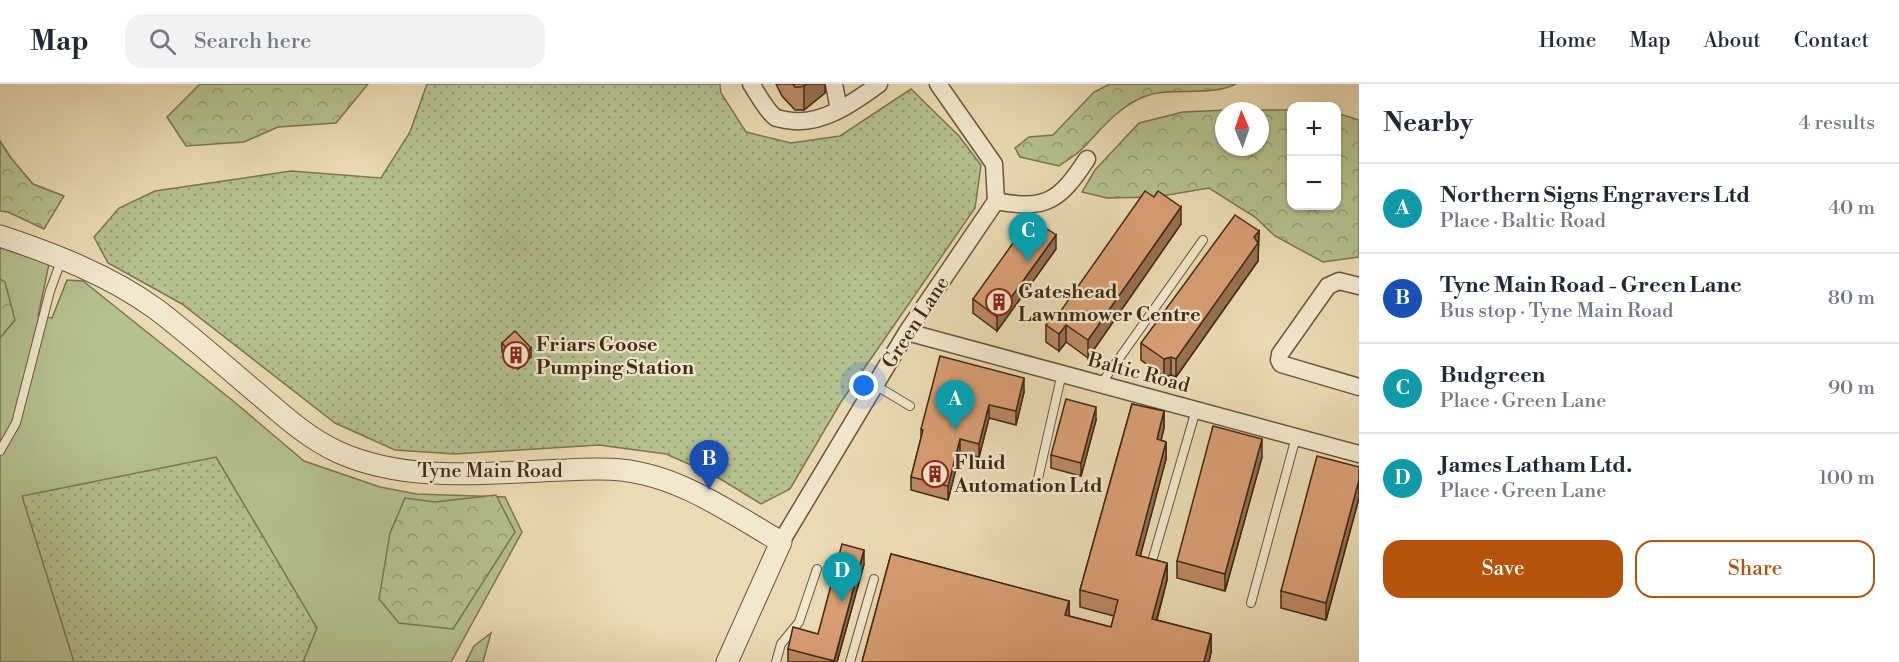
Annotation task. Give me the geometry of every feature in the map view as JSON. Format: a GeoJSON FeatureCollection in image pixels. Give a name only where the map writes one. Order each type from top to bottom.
{"type":"FeatureCollection","features":[{"type":"Feature","properties":{"kind":"street"},"geometry":{"type":"LineString","coordinates":[[751,84],[776,118],[795,122],[818,118],[847,107],[879,84]]}},
{"type":"Feature","properties":{"kind":"street"},"geometry":{"type":"LineString","coordinates":[[834,84],[839,110]]}},
{"type":"Feature","properties":{"kind":"street"},"geometry":{"type":"LineString","coordinates":[[938,84],[994,164],[996,201],[1021,206],[1039,203],[1059,195],[1071,183],[1087,159]]}},
{"type":"Feature","properties":{"kind":"street","name":"Green Lane"},"geometry":{"type":"LineString","coordinates":[[727,662],[781,542],[907,332],[996,201]]}},
{"type":"Feature","properties":{"kind":"street","name":"Tyne Main Road"},"geometry":{"type":"LineString","coordinates":[[0,236],[62,258],[88,270],[155,309],[298,428],[337,451],[373,464],[410,471],[454,474],[621,470],[655,477],[688,489],[781,542]]}},
{"type":"Feature","properties":{"kind":"street"},"geometry":{"type":"LineString","coordinates":[[1359,285],[1340,281],[1328,286],[1280,354],[1279,360],[1281,364],[1359,387]]}},
{"type":"Feature","properties":{"kind":"street","name":"Baltic Road"},"geometry":{"type":"LineString","coordinates":[[907,332],[1359,454]]}},
{"type":"Feature","properties":{"kind":"lane"},"geometry":{"type":"LineString","coordinates":[[1101,384],[1203,240]]}},
{"type":"Feature","properties":{"kind":"lane"},"geometry":{"type":"LineString","coordinates":[[0,451],[16,423],[50,291],[62,258]]}},
{"type":"Feature","properties":{"kind":"lane"},"geometry":{"type":"LineString","coordinates":[[1037,483],[1062,374]]}},
{"type":"Feature","properties":{"kind":"lane"},"geometry":{"type":"LineString","coordinates":[[875,385],[910,406]]}},
{"type":"Feature","properties":{"kind":"lane"},"geometry":{"type":"LineString","coordinates":[[1150,568],[1196,410]]}},
{"type":"Feature","properties":{"kind":"lane"},"geometry":{"type":"LineString","coordinates":[[1251,603],[1296,437]]}},
{"type":"Feature","properties":{"kind":"lane"},"geometry":{"type":"LineString","coordinates":[[776,662],[781,644],[799,622],[817,569]]}},
{"type":"Feature","properties":{"kind":"lane"},"geometry":{"type":"LineString","coordinates":[[850,662],[874,579]]}},
{"type":"Feature","properties":{"kind":"green space"},"geometry":{"type":"Polygon","coordinates":[[[200,84],[368,84],[336,123],[278,127],[244,142],[186,146],[167,117],[200,84]]]}},
{"type":"Feature","properties":{"kind":"green space"},"geometry":{"type":"Polygon","coordinates":[[[427,84],[720,84],[721,93],[746,132],[791,143],[840,136],[911,89],[959,136],[981,165],[975,208],[841,402],[790,489],[761,504],[714,475],[666,454],[599,445],[455,454],[395,450],[335,423],[182,304],[108,263],[94,237],[119,208],[155,191],[291,171],[381,178],[410,132],[427,84]]]}},
{"type":"Feature","properties":{"kind":"green space"},"geometry":{"type":"Polygon","coordinates":[[[1110,84],[1236,84],[1213,90],[1164,92],[1141,98],[1116,114],[1079,151],[1059,166],[1020,157],[1015,148],[1029,137],[1053,135],[1094,92],[1110,84]]]}},
{"type":"Feature","properties":{"kind":"green space"},"geometry":{"type":"Polygon","coordinates":[[[1269,110],[1287,110],[1287,210],[1341,210],[1341,114],[1359,120],[1359,257],[1323,262],[1275,236],[1255,217],[1209,188],[1156,197],[1107,198],[1082,192],[1095,170],[1139,123],[1183,112],[1215,111],[1215,156],[1269,156],[1269,110]]]}},
{"type":"Feature","properties":{"kind":"green space"},"geometry":{"type":"Polygon","coordinates":[[[0,141],[33,184],[64,196],[44,229],[8,212],[0,211],[0,141]]]}},
{"type":"Feature","properties":{"kind":"green space"},"geometry":{"type":"Polygon","coordinates":[[[0,247],[49,264],[38,316],[52,318],[67,280],[83,281],[232,400],[304,461],[380,487],[417,494],[505,497],[522,532],[451,662],[0,662],[0,247]]]}},
{"type":"Feature","properties":{"kind":"green space"},"geometry":{"type":"Polygon","coordinates":[[[0,279],[5,282],[15,320],[0,338],[0,279]]]}},
{"type":"Feature","properties":{"kind":"green space"},"geometry":{"type":"Polygon","coordinates":[[[216,457],[317,628],[303,662],[74,662],[22,496],[216,457]]]}},
{"type":"Feature","properties":{"kind":"green space"},"geometry":{"type":"Polygon","coordinates":[[[496,495],[515,532],[453,629],[399,623],[379,599],[390,533],[405,498],[435,502],[496,495]]]}},
{"type":"Feature","properties":{"kind":"green space"},"geometry":{"type":"Polygon","coordinates":[[[491,633],[483,662],[466,662],[474,646],[491,633]]]}},
{"type":"Feature","properties":{"kind":"building"},"geometry":{"type":"Polygon","coordinates":[[[793,84],[807,84],[795,87],[793,84]]]}},
{"type":"Feature","properties":{"kind":"building"},"geometry":{"type":"Polygon","coordinates":[[[1145,191],[1154,197],[1158,191],[1181,207],[1088,340],[1066,325],[1059,334],[1046,325],[1055,313],[1058,315],[1145,191]]]}},
{"type":"Feature","properties":{"kind":"building"},"geometry":{"type":"Polygon","coordinates":[[[1235,215],[1259,231],[1254,237],[1258,243],[1176,359],[1171,357],[1164,359],[1141,343],[1235,215]]]}},
{"type":"Feature","properties":{"kind":"building"},"geometry":{"type":"Polygon","coordinates":[[[1031,218],[1056,235],[997,317],[973,299],[1031,218]]]}},
{"type":"Feature","properties":{"kind":"building"},"geometry":{"type":"Polygon","coordinates":[[[515,331],[531,348],[518,360],[502,343],[515,331]]]}},
{"type":"Feature","properties":{"kind":"building"},"geometry":{"type":"Polygon","coordinates":[[[940,356],[1024,378],[1016,411],[989,405],[979,444],[960,439],[948,486],[911,477],[940,356]]]}},
{"type":"Feature","properties":{"kind":"building"},"geometry":{"type":"Polygon","coordinates":[[[1066,399],[1096,407],[1081,463],[1051,455],[1066,399]]]}},
{"type":"Feature","properties":{"kind":"building"},"geometry":{"type":"Polygon","coordinates":[[[1132,404],[1164,411],[1157,439],[1166,442],[1136,555],[1167,563],[1152,619],[1211,634],[1204,662],[862,662],[891,554],[1069,601],[1065,615],[1111,627],[1118,600],[1080,590],[1132,404]]]}},
{"type":"Feature","properties":{"kind":"building"},"geometry":{"type":"Polygon","coordinates":[[[1213,426],[1262,439],[1225,574],[1177,561],[1213,426]]]}},
{"type":"Feature","properties":{"kind":"building"},"geometry":{"type":"Polygon","coordinates":[[[1317,456],[1359,467],[1359,480],[1326,603],[1281,591],[1317,456]]]}},
{"type":"Feature","properties":{"kind":"building"},"geometry":{"type":"Polygon","coordinates":[[[842,544],[864,550],[834,661],[788,649],[793,627],[818,634],[842,544]]]}},
{"type":"Feature","properties":{"kind":"place","name":"Budgreen"},"geometry":{"type":"Point","coordinates":[1028,262]}},
{"type":"Feature","properties":{"kind":"place","name":"Gateshead Lawnmower Centre"},"geometry":{"type":"Point","coordinates":[999,302]}},
{"type":"Feature","properties":{"kind":"place","name":"Friars Goose Pumping Station"},"geometry":{"type":"Point","coordinates":[516,355]}},
{"type":"Feature","properties":{"kind":"place","name":"Northern Signs Engravers Ltd"},"geometry":{"type":"Point","coordinates":[955,430]}},
{"type":"Feature","properties":{"kind":"place","name":"Fluid Automation Ltd"},"geometry":{"type":"Point","coordinates":[935,474]}},
{"type":"Feature","properties":{"kind":"place","name":"Tyne Main Road - Green Lane"},"geometry":{"type":"Point","coordinates":[709,490]}},
{"type":"Feature","properties":{"kind":"place","name":"James Latham Ltd."},"geometry":{"type":"Point","coordinates":[842,602]}}]}
